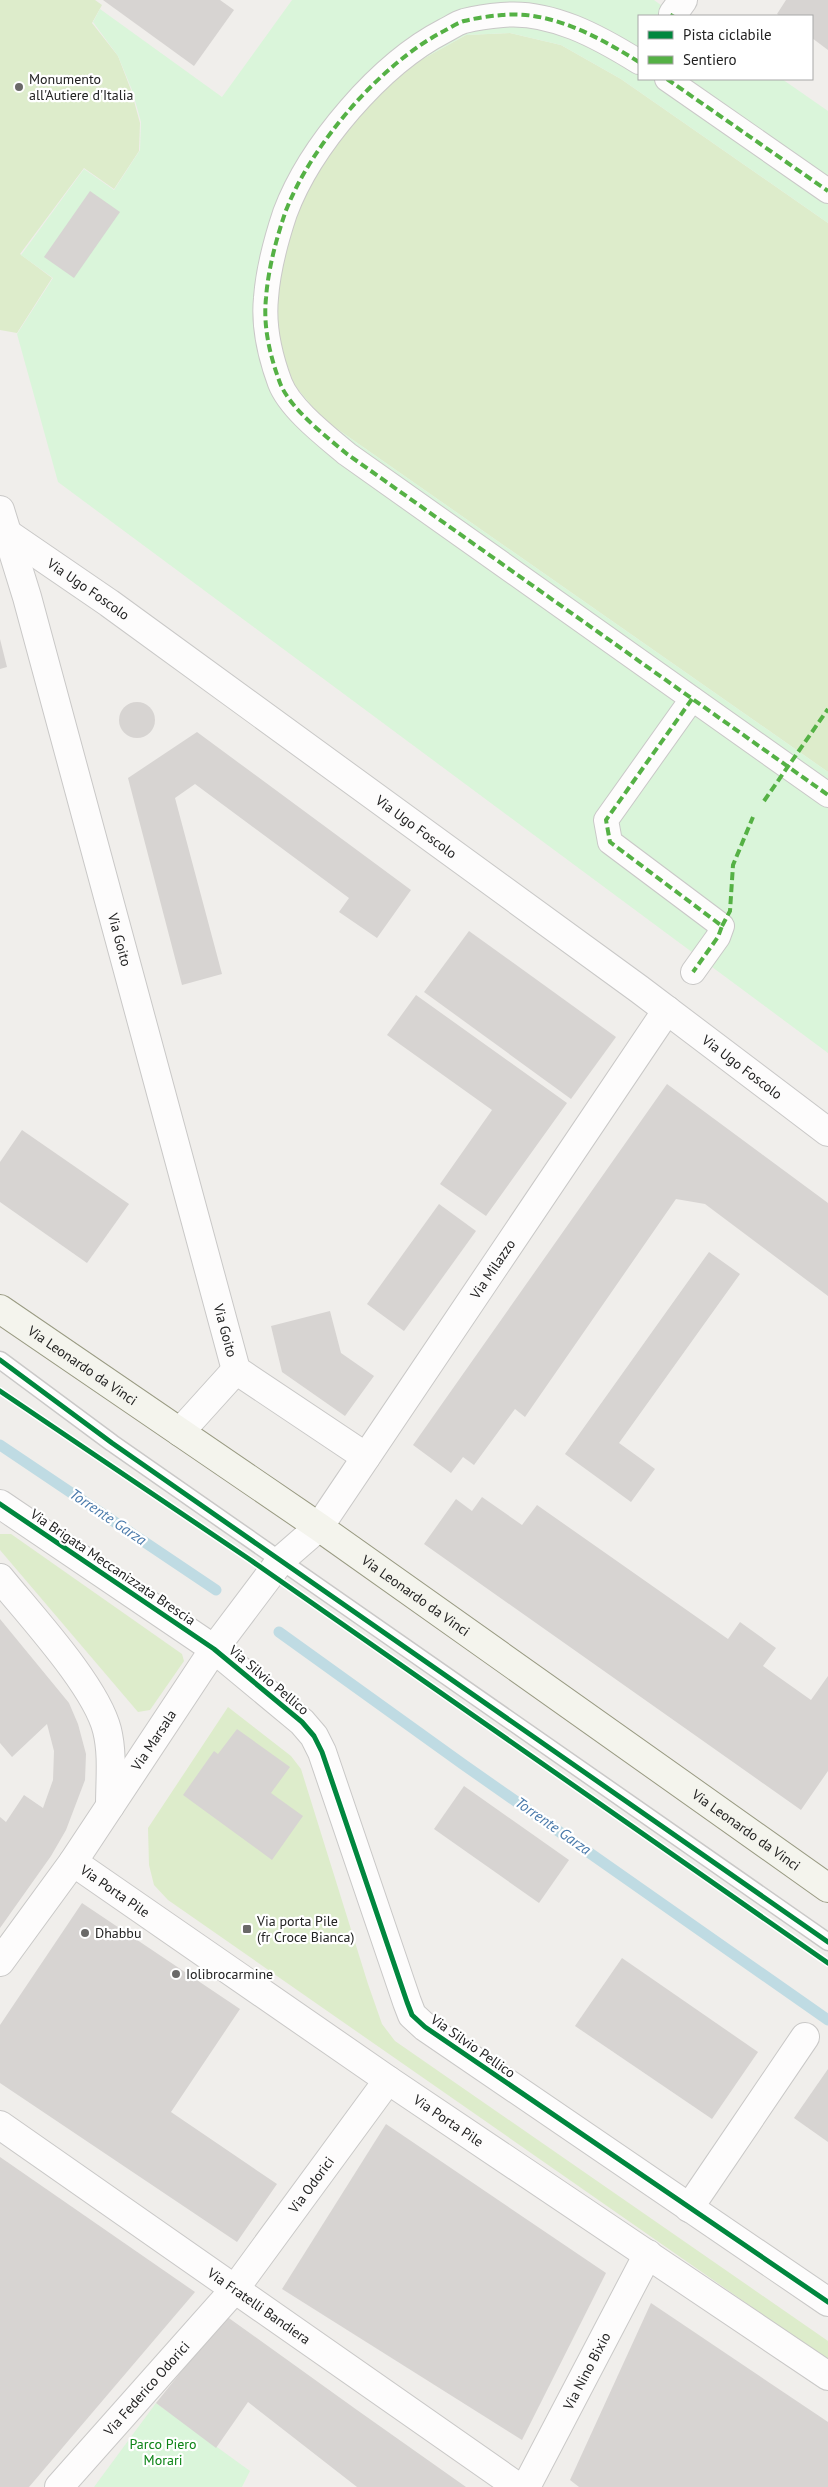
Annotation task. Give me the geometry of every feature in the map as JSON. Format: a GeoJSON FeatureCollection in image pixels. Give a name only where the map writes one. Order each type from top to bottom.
{"type":"FeatureCollection","features":[{"type":"Feature","properties":{"kind":"main road","name":"Via Leonardo da Vinci"},"geometry":{"type":"LineString","coordinates":[[0,1309],[319,1527],[828,1888]]}},
{"type":"Feature","properties":{"kind":"street"},"geometry":{"type":"LineString","coordinates":[[638,61],[582,31],[544,18],[504,15],[463,21],[429,39],[396,62],[366,91],[337,126],[309,167],[286,212],[272,257],[266,299],[267,343],[281,386],[310,424],[347,454],[828,795]]}},
{"type":"Feature","properties":{"kind":"street"},"geometry":{"type":"LineString","coordinates":[[668,80],[828,191]]}},
{"type":"Feature","properties":{"kind":"street","name":"Via Ugo Foscolo"},"geometry":{"type":"LineString","coordinates":[[2,524],[667,1010],[828,1132]]}},
{"type":"Feature","properties":{"kind":"street","name":"Via Goito"},"geometry":{"type":"LineString","coordinates":[[2,524],[27,597],[236,1370],[366,1457]]}},
{"type":"Feature","properties":{"kind":"street"},"geometry":{"type":"LineString","coordinates":[[692,699],[606,820],[610,842],[722,926],[718,937],[693,972]]}},
{"type":"Feature","properties":{"kind":"street","name":"Via Milazzo"},"geometry":{"type":"LineString","coordinates":[[319,1527],[667,1010]]}},
{"type":"Feature","properties":{"kind":"street","name":"Via Goito"},"geometry":{"type":"LineString","coordinates":[[180,1432],[236,1370]]}},
{"type":"Feature","properties":{"kind":"street","name":"Via Brigata Meccanizzata Brescia"},"geometry":{"type":"LineString","coordinates":[[0,1504],[214,1649]]}},
{"type":"Feature","properties":{"kind":"street","name":"Via Marsala"},"geometry":{"type":"LineString","coordinates":[[0,1962],[73,1862],[214,1649],[281,1560],[319,1527]]}},
{"type":"Feature","properties":{"kind":"street"},"geometry":{"type":"LineString","coordinates":[[0,1578],[80,1678],[107,1729],[110,1760],[110,1806]]}},
{"type":"Feature","properties":{"kind":"street","name":"Via Silvio Pellico"},"geometry":{"type":"LineString","coordinates":[[214,1649],[259,1685],[314,1736],[322,1752],[412,2015],[425,2027],[828,2302]]}},
{"type":"Feature","properties":{"kind":"street","name":"Via Porta Pile"},"geometry":{"type":"LineString","coordinates":[[73,1862],[388,2080],[828,2376]]}},
{"type":"Feature","properties":{"kind":"street"},"geometry":{"type":"LineString","coordinates":[[688,2208],[805,2037]]}},
{"type":"Feature","properties":{"kind":"street","name":"Via Odorici"},"geometry":{"type":"LineString","coordinates":[[234,2290],[388,2080]]}},
{"type":"Feature","properties":{"kind":"street","name":"Via Fratelli Bandiera"},"geometry":{"type":"LineString","coordinates":[[0,2125],[518,2487]]}},
{"type":"Feature","properties":{"kind":"street","name":"Via Nino Bixio"},"geometry":{"type":"LineString","coordinates":[[526,2487],[648,2254]]}},
{"type":"Feature","properties":{"kind":"street","name":"Via Federico Odorici"},"geometry":{"type":"LineString","coordinates":[[59,2487],[234,2290]]}},
{"type":"Feature","properties":{"kind":"lane"},"geometry":{"type":"LineString","coordinates":[[0,1360],[112,1443],[828,1942]]}},
{"type":"Feature","properties":{"kind":"green space"},"geometry":{"type":"Polygon","coordinates":[[[0,0],[95,0],[102,5],[92,23],[118,56],[131,90],[140,123],[139,151],[114,189],[84,168],[20,254],[52,278],[17,333],[0,330],[0,0]]]}},
{"type":"Feature","properties":{"kind":"green space"},"geometry":{"type":"Polygon","coordinates":[[[292,0],[654,0],[675,15],[638,15],[638,80],[783,80],[828,111],[828,223],[621,79],[561,45],[510,33],[466,35],[412,65],[362,105],[288,218],[272,333],[288,378],[323,419],[828,772],[828,1053],[58,482],[17,334],[53,278],[21,255],[84,169],[114,190],[140,150],[141,122],[132,90],[118,56],[93,22],[100,9],[222,97],[292,0]]]}},
{"type":"Feature","properties":{"kind":"green space"},"geometry":{"type":"Polygon","coordinates":[[[510,33],[561,45],[621,79],[828,223],[828,772],[323,419],[288,378],[272,333],[288,218],[362,105],[412,65],[466,35],[510,33]]]}},
{"type":"Feature","properties":{"kind":"green space"},"geometry":{"type":"Polygon","coordinates":[[[0,1534],[11,1534],[182,1654],[184,1661],[150,1710],[138,1712],[0,1550],[0,1534]]]}},
{"type":"Feature","properties":{"kind":"green space"},"geometry":{"type":"Polygon","coordinates":[[[228,1707],[291,1756],[301,1769],[368,1984],[382,2024],[395,2041],[828,2341],[828,2360],[168,1900],[154,1885],[149,1865],[148,1828],[228,1707]]]}},
{"type":"Feature","properties":{"kind":"green space","name":"Parco Piero Morari"},"geometry":{"type":"Polygon","coordinates":[[[156,2403],[250,2471],[242,2487],[94,2487],[156,2403]]]}},
{"type":"Feature","properties":{"kind":"building"},"geometry":{"type":"Polygon","coordinates":[[[103,0],[220,0],[234,10],[194,66],[103,0]]]}},
{"type":"Feature","properties":{"kind":"building"},"geometry":{"type":"Polygon","coordinates":[[[786,0],[828,0],[828,50],[813,39],[813,15],[777,14],[786,0]]]}},
{"type":"Feature","properties":{"kind":"building"},"geometry":{"type":"Polygon","coordinates":[[[90,191],[120,212],[74,278],[44,257],[90,191]]]}},
{"type":"Feature","properties":{"kind":"building"},"geometry":{"type":"Polygon","coordinates":[[[0,639],[7,667],[0,669],[0,639]]]}},
{"type":"Feature","properties":{"kind":"building"},"geometry":{"type":"Polygon","coordinates":[[[137,702],[144,703],[150,707],[154,713],[154,727],[150,733],[144,737],[137,738],[130,737],[124,733],[120,727],[119,720],[120,713],[124,707],[130,703],[137,702]]]}},
{"type":"Feature","properties":{"kind":"building"},"geometry":{"type":"Polygon","coordinates":[[[197,732],[411,890],[377,938],[339,912],[349,898],[195,784],[175,798],[222,974],[182,985],[128,778],[197,732]]]}},
{"type":"Feature","properties":{"kind":"building"},"geometry":{"type":"Polygon","coordinates":[[[469,931],[616,1037],[571,1099],[424,992],[469,931]]]}},
{"type":"Feature","properties":{"kind":"building"},"geometry":{"type":"Polygon","coordinates":[[[416,995],[567,1103],[486,1216],[440,1184],[492,1110],[387,1035],[416,995]]]}},
{"type":"Feature","properties":{"kind":"building"},"geometry":{"type":"Polygon","coordinates":[[[667,1084],[828,1203],[828,1296],[705,1204],[676,1199],[525,1417],[515,1409],[474,1465],[463,1457],[451,1473],[413,1445],[667,1084]]]}},
{"type":"Feature","properties":{"kind":"building"},"geometry":{"type":"Polygon","coordinates":[[[22,1130],[129,1204],[87,1263],[0,1202],[0,1162],[22,1130]]]}},
{"type":"Feature","properties":{"kind":"building"},"geometry":{"type":"Polygon","coordinates":[[[439,1204],[476,1231],[404,1331],[367,1304],[439,1204]]]}},
{"type":"Feature","properties":{"kind":"building"},"geometry":{"type":"Polygon","coordinates":[[[709,1252],[740,1274],[619,1443],[655,1469],[631,1502],[565,1454],[709,1252]]]}},
{"type":"Feature","properties":{"kind":"building"},"geometry":{"type":"Polygon","coordinates":[[[330,1311],[341,1353],[374,1376],[345,1416],[282,1372],[271,1326],[330,1311]]]}},
{"type":"Feature","properties":{"kind":"building"},"geometry":{"type":"Polygon","coordinates":[[[482,1497],[522,1525],[537,1505],[728,1639],[740,1622],[776,1648],[763,1666],[811,1700],[828,1676],[828,1771],[801,1810],[424,1544],[456,1499],[472,1511],[482,1497]]]}},
{"type":"Feature","properties":{"kind":"building"},"geometry":{"type":"Polygon","coordinates":[[[0,1619],[69,1703],[78,1724],[86,1754],[85,1780],[66,1830],[51,1856],[0,1928],[0,1817],[6,1822],[24,1795],[43,1808],[53,1780],[54,1751],[47,1724],[12,1757],[0,1743],[0,1619]]]}},
{"type":"Feature","properties":{"kind":"building"},"geometry":{"type":"Polygon","coordinates":[[[237,1729],[290,1767],[271,1793],[303,1816],[272,1860],[183,1795],[214,1751],[218,1754],[237,1729]]]}},
{"type":"Feature","properties":{"kind":"building"},"geometry":{"type":"Polygon","coordinates":[[[464,1786],[569,1860],[539,1903],[434,1829],[464,1786]]]}},
{"type":"Feature","properties":{"kind":"building"},"geometry":{"type":"Polygon","coordinates":[[[82,1903],[240,2009],[171,2112],[277,2184],[237,2242],[0,2083],[0,2025],[82,1903]]]}},
{"type":"Feature","properties":{"kind":"building"},"geometry":{"type":"Polygon","coordinates":[[[622,1958],[758,2052],[712,2119],[575,2026],[622,1958]]]}},
{"type":"Feature","properties":{"kind":"building"},"geometry":{"type":"Polygon","coordinates":[[[828,2069],[828,2142],[794,2118],[828,2069]]]}},
{"type":"Feature","properties":{"kind":"building"},"geometry":{"type":"Polygon","coordinates":[[[386,2124],[606,2273],[522,2440],[282,2289],[386,2124]]]}},
{"type":"Feature","properties":{"kind":"building"},"geometry":{"type":"Polygon","coordinates":[[[0,2157],[195,2292],[29,2487],[0,2487],[0,2157]]]}},
{"type":"Feature","properties":{"kind":"building"},"geometry":{"type":"Polygon","coordinates":[[[651,2303],[828,2422],[828,2487],[579,2487],[570,2480],[651,2303]]]}},
{"type":"Feature","properties":{"kind":"building"},"geometry":{"type":"Polygon","coordinates":[[[226,2316],[466,2487],[357,2487],[248,2402],[216,2448],[156,2403],[226,2316]]]}},
{"type":"Feature","properties":{"kind":"waterway","name":"Torrente Garza"},"geometry":{"type":"LineString","coordinates":[[0,1445],[216,1590]]}},
{"type":"Feature","properties":{"kind":"waterway","name":"Torrente Garza"},"geometry":{"type":"LineString","coordinates":[[279,1632],[464,1765],[828,2020]]}},
{"type":"Feature","properties":{"kind":"marked path"},"geometry":{"type":"LineString","coordinates":[[638,61],[607,43],[574,27],[538,17],[502,15],[461,22],[420,46],[396,64],[372,85],[350,109],[329,135],[296,187],[285,213],[273,255],[267,287],[266,331],[270,352],[280,383],[292,403],[310,422],[347,454],[828,795]]}},
{"type":"Feature","properties":{"kind":"marked path"},"geometry":{"type":"LineString","coordinates":[[668,80],[828,191]]}},
{"type":"Feature","properties":{"kind":"marked path"},"geometry":{"type":"LineString","coordinates":[[692,699],[606,820],[610,842],[722,926],[718,937],[693,972]]}},
{"type":"Feature","properties":{"kind":"marked path"},"geometry":{"type":"LineString","coordinates":[[764,801],[828,709]]}},
{"type":"Feature","properties":{"kind":"marked path"},"geometry":{"type":"LineString","coordinates":[[722,926],[730,911],[733,865],[753,817]]}},
{"type":"Feature","properties":{"kind":"cycle path"},"geometry":{"type":"LineString","coordinates":[[0,1360],[112,1443],[828,1942]]}},
{"type":"Feature","properties":{"kind":"cycle path"},"geometry":{"type":"LineString","coordinates":[[0,1391],[249,1559],[828,1963]]}},
{"type":"Feature","properties":{"kind":"cycle path"},"geometry":{"type":"LineString","coordinates":[[0,1504],[214,1649],[302,1722],[314,1736],[322,1752],[412,2015],[425,2027],[828,2302]]}},
{"type":"Feature","properties":{"kind":"place","name":"Monumento all'Autiere d'Italia"},"geometry":{"type":"Point","coordinates":[19,87]}},
{"type":"Feature","properties":{"kind":"place","name":"Via porta Pile (fr Croce Bianca)"},"geometry":{"type":"Point","coordinates":[247,1929]}},
{"type":"Feature","properties":{"kind":"place","name":"Dhabbu"},"geometry":{"type":"Point","coordinates":[85,1933]}},
{"type":"Feature","properties":{"kind":"place","name":"Iolibrocarmine"},"geometry":{"type":"Point","coordinates":[176,1974]}}]}
